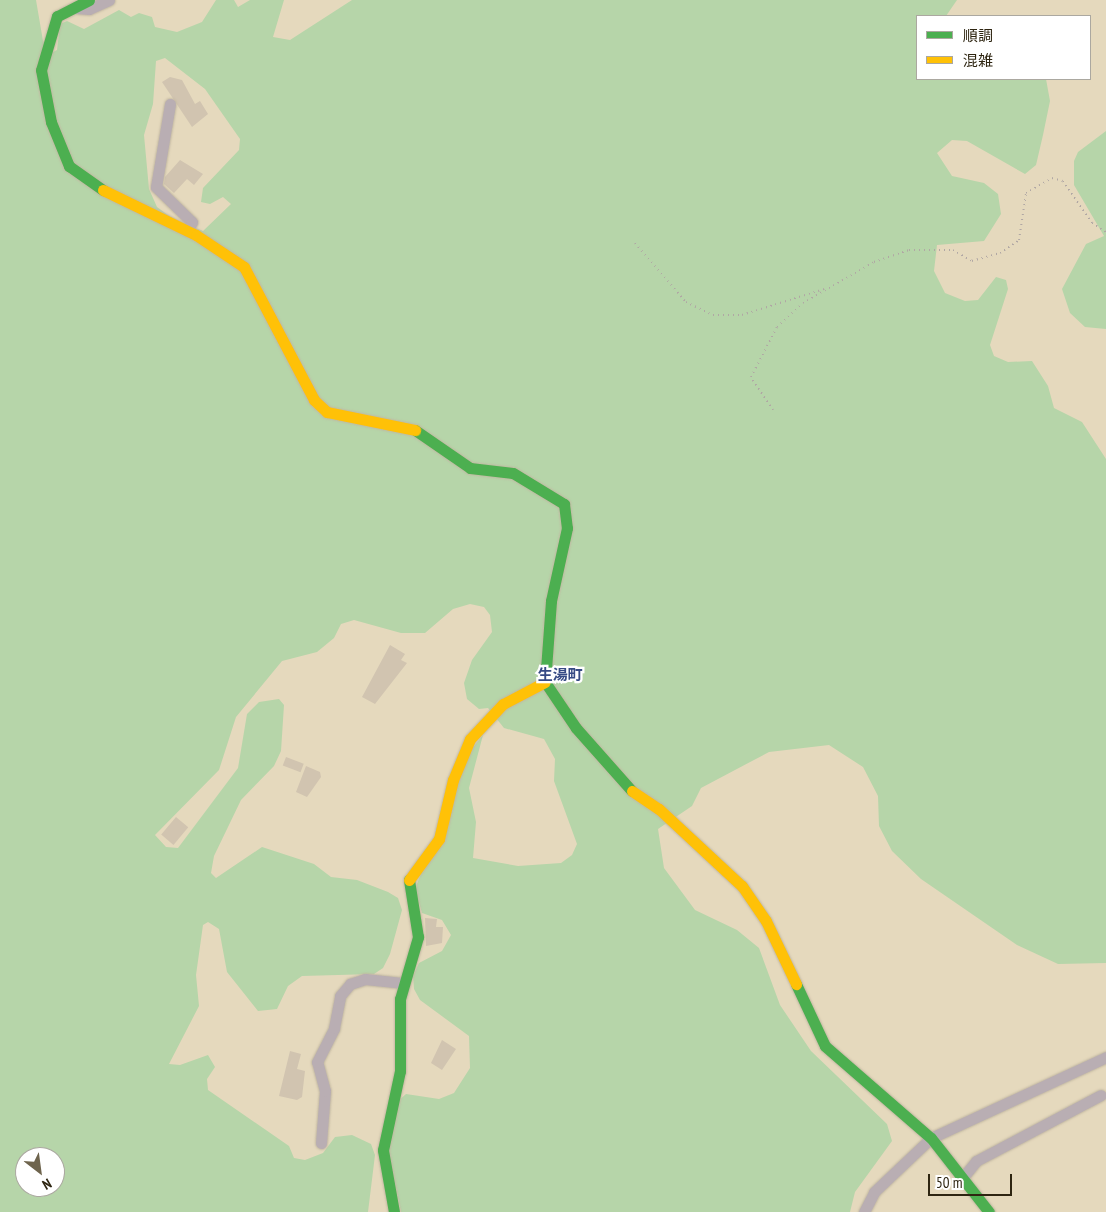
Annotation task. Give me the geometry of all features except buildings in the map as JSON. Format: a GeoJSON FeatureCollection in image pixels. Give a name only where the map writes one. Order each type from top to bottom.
{"type":"FeatureCollection","features":[{"type":"Feature","properties":{"kind":"street"},"geometry":{"type":"LineString","coordinates":[[89,0],[57,16],[41,70],[61,150],[69,166],[89,182],[186,231],[244,267],[314,400],[327,412],[414,429],[470,468],[513,473],[564,504],[568,528],[551,602],[545,682],[576,728],[627,787],[659,810],[742,886],[766,921],[825,1046],[931,1138],[964,1176],[989,1212]]}},
{"type":"Feature","properties":{"kind":"street"},"geometry":{"type":"LineString","coordinates":[[75,7],[88,9],[109,0]]}},
{"type":"Feature","properties":{"kind":"street"},"geometry":{"type":"LineString","coordinates":[[170,104],[156,187],[192,222],[186,231]]}},
{"type":"Feature","properties":{"kind":"street"},"geometry":{"type":"LineString","coordinates":[[394,1212],[383,1150],[400,1072],[397,1025],[402,984],[418,937],[408,882],[439,839],[453,780],[470,739],[503,704],[545,682]]}},
{"type":"Feature","properties":{"kind":"street"},"geometry":{"type":"LineString","coordinates":[[321,1142],[325,1091],[317,1062],[334,1028],[340,996],[350,984],[365,979],[402,984]]}},
{"type":"Feature","properties":{"kind":"street"},"geometry":{"type":"LineString","coordinates":[[864,1212],[874,1192],[931,1138],[1106,1057]]}},
{"type":"Feature","properties":{"kind":"street"},"geometry":{"type":"LineString","coordinates":[[964,1176],[976,1161],[1101,1095]]}},
{"type":"Feature","properties":{"kind":"path"},"geometry":{"type":"LineString","coordinates":[[772,410],[752,383],[756,362],[778,327],[830,287],[874,262],[909,250],[953,250],[972,261],[1000,253],[1018,240],[1026,193],[1046,179],[1063,181],[1092,223],[1106,232]]}},
{"type":"Feature","properties":{"kind":"path"},"geometry":{"type":"LineString","coordinates":[[635,243],[686,302],[714,315],[742,315],[830,287]]}},
{"type":"Feature","properties":{"kind":"green space"},"geometry":{"type":"Polygon","coordinates":[[[0,0],[36,0],[43,41],[53,52],[57,50],[60,24],[67,21],[84,29],[119,10],[131,17],[139,13],[152,17],[155,27],[177,32],[202,22],[216,0],[234,0],[238,7],[250,0],[284,0],[273,37],[290,40],[352,0],[957,0],[947,15],[916,15],[916,80],[1046,80],[1050,101],[1036,165],[1025,174],[967,141],[952,140],[937,153],[952,176],[984,183],[998,194],[1001,214],[984,241],[937,245],[934,271],[945,293],[965,301],[978,300],[996,277],[1006,280],[1008,289],[990,345],[994,356],[1008,362],[1032,361],[1048,386],[1054,408],[1082,422],[1106,459],[1106,963],[1058,964],[1017,945],[921,879],[892,851],[879,826],[878,796],[863,767],[829,745],[769,752],[701,788],[692,806],[658,829],[664,868],[695,910],[737,930],[759,948],[780,1005],[811,1051],[887,1124],[892,1141],[855,1192],[850,1212],[401,1212],[388,1150],[397,1102],[406,1094],[439,1099],[454,1093],[470,1068],[469,1036],[420,1000],[414,989],[413,976],[419,963],[442,951],[451,935],[442,920],[422,913],[415,889],[467,755],[483,735],[469,788],[476,822],[473,858],[518,866],[561,863],[572,855],[577,844],[554,781],[555,759],[544,739],[504,728],[488,708],[479,709],[467,699],[464,683],[472,660],[492,632],[490,615],[484,607],[470,604],[453,609],[425,633],[401,633],[354,620],[341,624],[334,638],[317,652],[282,661],[236,717],[219,770],[155,835],[166,847],[178,848],[238,768],[247,714],[259,702],[279,699],[284,705],[281,751],[274,766],[241,800],[214,856],[211,873],[216,878],[262,847],[314,864],[331,877],[357,880],[388,892],[398,898],[402,910],[390,954],[383,968],[374,974],[302,976],[288,986],[277,1009],[258,1011],[227,972],[219,929],[208,922],[203,925],[196,975],[199,1006],[169,1064],[180,1065],[208,1055],[215,1067],[207,1079],[208,1090],[289,1146],[294,1158],[305,1160],[323,1153],[335,1137],[352,1135],[371,1144],[375,1155],[368,1212],[0,1212],[0,0]],[[165,58],[156,61],[153,104],[144,135],[149,189],[157,207],[176,221],[203,231],[231,204],[223,197],[210,204],[201,202],[203,188],[239,150],[240,139],[205,89],[165,58]]]}},
{"type":"Feature","properties":{"kind":"green space"},"geometry":{"type":"Polygon","coordinates":[[[1106,131],[1106,329],[1085,327],[1070,313],[1062,289],[1086,244],[1104,236],[1074,185],[1074,161],[1078,152],[1106,131]]]}},
{"type":"Feature","properties":{"kind":"traffic: fast"},"geometry":{"type":"LineString","coordinates":[[89,0],[57,16],[41,70],[51,122],[69,166],[103,190]]}},
{"type":"Feature","properties":{"kind":"traffic: fast"},"geometry":{"type":"LineString","coordinates":[[415,430],[470,468],[513,473],[564,504],[567,528],[551,601],[545,682],[576,728],[632,791]]}},
{"type":"Feature","properties":{"kind":"traffic: fast"},"geometry":{"type":"LineString","coordinates":[[394,1212],[383,1150],[400,1071],[400,999],[418,937],[409,880]]}},
{"type":"Feature","properties":{"kind":"traffic: fast"},"geometry":{"type":"LineString","coordinates":[[796,984],[825,1046],[931,1138],[989,1212]]}},
{"type":"Feature","properties":{"kind":"traffic: slow"},"geometry":{"type":"LineString","coordinates":[[103,190],[196,235],[244,267],[314,400],[327,412],[415,430]]}},
{"type":"Feature","properties":{"kind":"traffic: slow"},"geometry":{"type":"LineString","coordinates":[[409,880],[439,839],[453,780],[470,739],[503,704],[545,682]]}},
{"type":"Feature","properties":{"kind":"traffic: slow"},"geometry":{"type":"LineString","coordinates":[[632,791],[659,809],[742,886],[766,921],[796,984]]}},
{"type":"Feature","properties":{"kind":"district","name":"生湯町"},"geometry":{"type":"Point","coordinates":[560,675]}}]}
